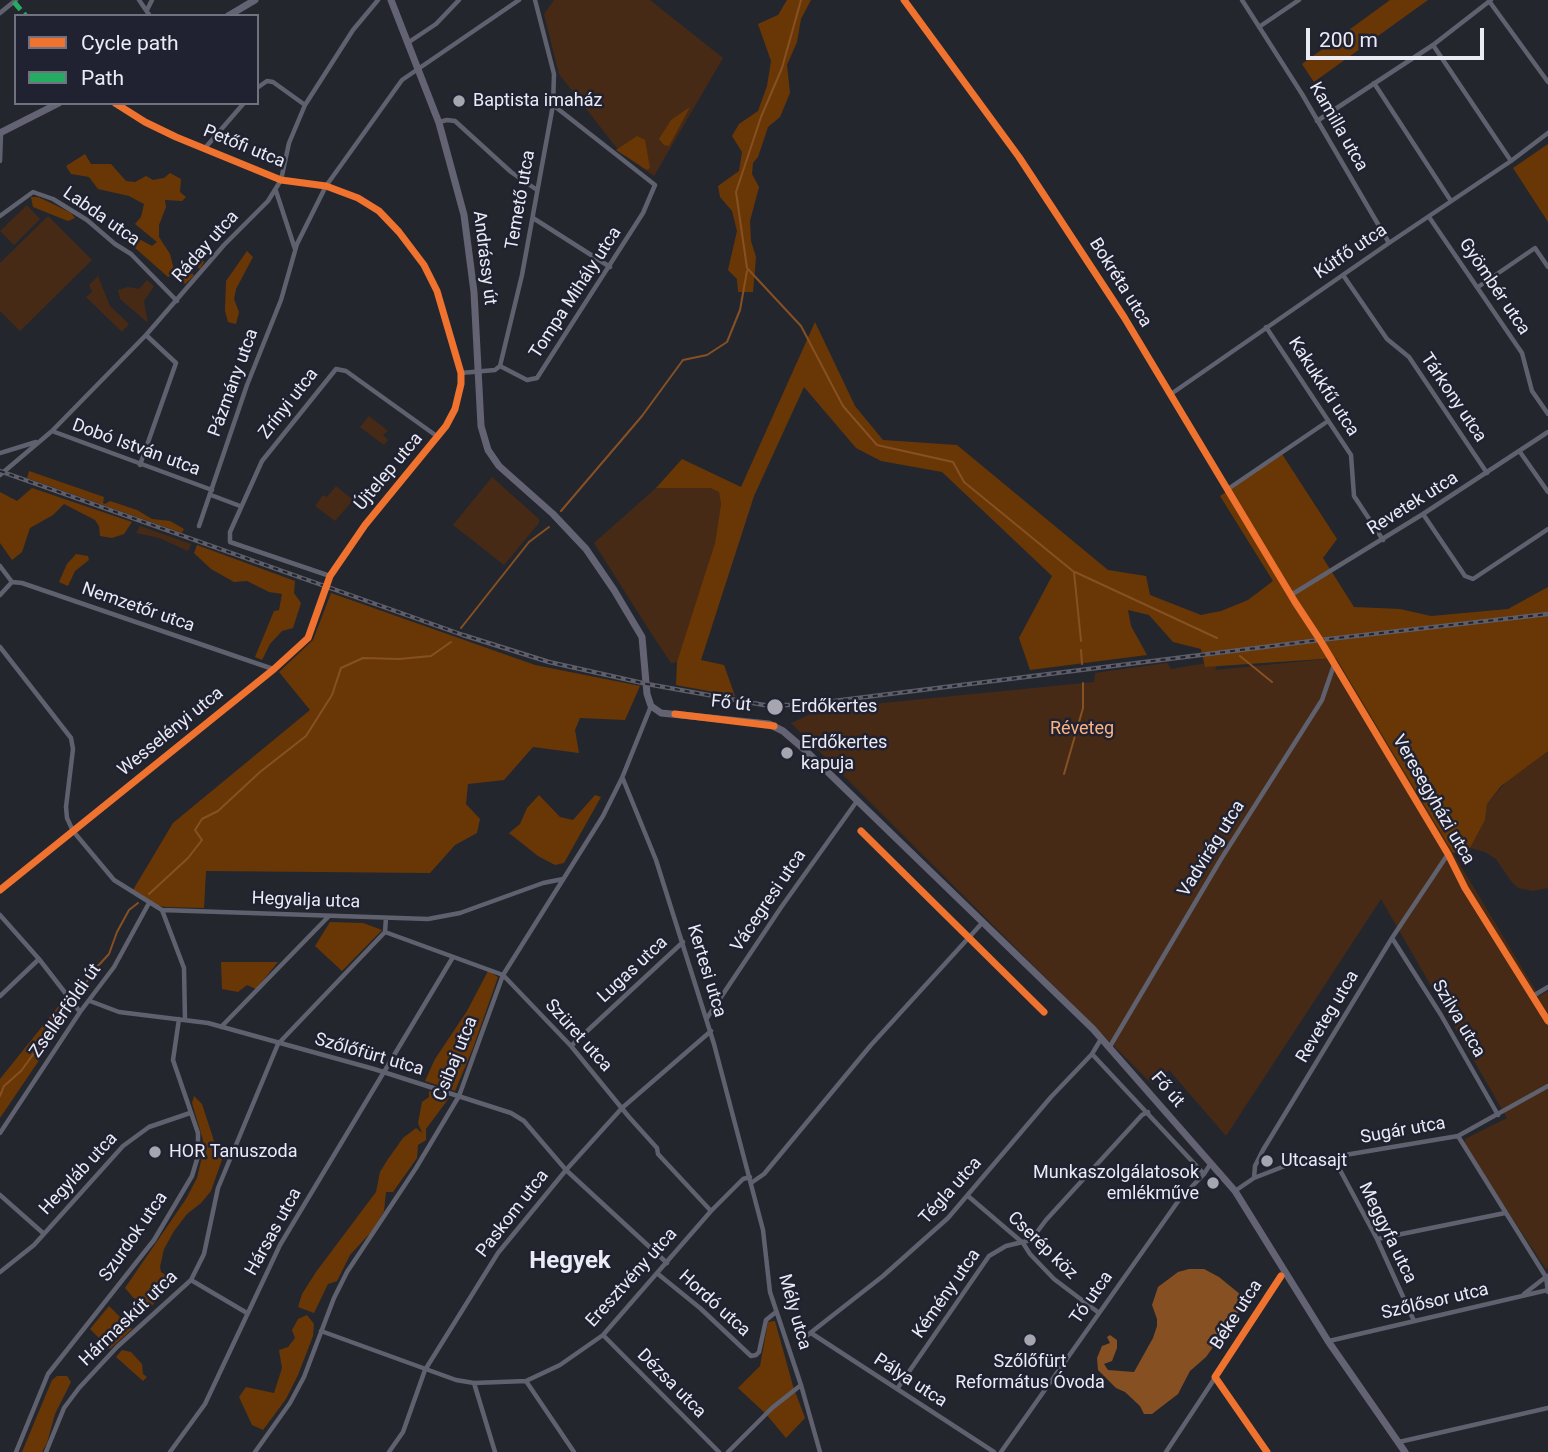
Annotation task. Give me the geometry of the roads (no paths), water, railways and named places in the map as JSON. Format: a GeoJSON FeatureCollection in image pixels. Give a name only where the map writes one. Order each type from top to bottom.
{"type":"FeatureCollection","features":[{"type":"Feature","properties":{"kind":"main road"},"geometry":{"type":"LineString","coordinates":[[231,14],[254,0]]}},
{"type":"Feature","properties":{"kind":"main road","name":"Andrássy út"},"geometry":{"type":"LineString","coordinates":[[391,0],[439,122],[464,215],[474,292],[481,426],[488,450],[499,466],[553,514],[586,549],[614,590],[642,637],[647,694],[651,706]]}},
{"type":"Feature","properties":{"kind":"main road"},"geometry":{"type":"LineString","coordinates":[[1,133],[55,105]]}},
{"type":"Feature","properties":{"kind":"main road","name":"Fő út"},"geometry":{"type":"LineString","coordinates":[[651,706],[661,713],[774,726],[804,749],[1102,1038],[1235,1191],[1328,1341],[1405,1452]]}},
{"type":"Feature","properties":{"kind":"street"},"geometry":{"type":"LineString","coordinates":[[139,0],[149,14]]}},
{"type":"Feature","properties":{"kind":"street"},"geometry":{"type":"LineString","coordinates":[[147,10],[152,0]]}},
{"type":"Feature","properties":{"kind":"street","name":"Ráday utca"},"geometry":{"type":"LineString","coordinates":[[0,475],[40,442],[146,335],[224,245],[276,191],[289,143],[305,105],[353,30],[379,0]]}},
{"type":"Feature","properties":{"kind":"street"},"geometry":{"type":"LineString","coordinates":[[409,42],[436,24],[459,0]]}},
{"type":"Feature","properties":{"kind":"street"},"geometry":{"type":"LineString","coordinates":[[326,186],[402,80],[519,0]]}},
{"type":"Feature","properties":{"kind":"street","name":"Bokréta utca"},"geometry":{"type":"LineString","coordinates":[[904,0],[1040,187],[1171,394],[1291,595]]}},
{"type":"Feature","properties":{"kind":"street","name":"Kamilla utca"},"geometry":{"type":"LineString","coordinates":[[1242,0],[1389,243]]}},
{"type":"Feature","properties":{"kind":"street"},"geometry":{"type":"LineString","coordinates":[[1259,27],[1299,0]]}},
{"type":"Feature","properties":{"kind":"street"},"geometry":{"type":"LineString","coordinates":[[0,13],[14,1]]}},
{"type":"Feature","properties":{"kind":"street","name":"Temető utca"},"geometry":{"type":"LineString","coordinates":[[500,366],[533,218],[553,104],[554,74],[537,1]]}},
{"type":"Feature","properties":{"kind":"street"},"geometry":{"type":"LineString","coordinates":[[1317,121],[1433,45],[1490,1],[1548,82]]}},
{"type":"Feature","properties":{"kind":"street"},"geometry":{"type":"LineString","coordinates":[[1433,45],[1511,161]]}},
{"type":"Feature","properties":{"kind":"street"},"geometry":{"type":"LineString","coordinates":[[259,87],[267,81],[273,82],[305,105]]}},
{"type":"Feature","properties":{"kind":"street"},"geometry":{"type":"LineString","coordinates":[[1374,83],[1451,201]]}},
{"type":"Feature","properties":{"kind":"street","name":"Tompa Mihály utca"},"geometry":{"type":"LineString","coordinates":[[500,366],[527,380],[537,378],[610,267],[643,213],[655,185],[553,104]]}},
{"type":"Feature","properties":{"kind":"street","name":"Petőfi utca"},"geometry":{"type":"LineString","coordinates":[[117,105],[145,122],[281,180],[326,186],[358,198],[379,211],[400,232],[424,265],[437,291],[461,373],[461,384]]}},
{"type":"Feature","properties":{"kind":"street"},"geometry":{"type":"LineString","coordinates":[[205,148],[242,105]]}},
{"type":"Feature","properties":{"kind":"street"},"geometry":{"type":"LineString","coordinates":[[439,122],[455,121],[511,172],[537,190]]}},
{"type":"Feature","properties":{"kind":"street"},"geometry":{"type":"LineString","coordinates":[[0,162],[1,133]]}},
{"type":"Feature","properties":{"kind":"street","name":"Kútfő utca"},"geometry":{"type":"LineString","coordinates":[[1171,394],[1548,133]]}},
{"type":"Feature","properties":{"kind":"street","name":"Pázmány utca"},"geometry":{"type":"LineString","coordinates":[[199,526],[247,385],[281,300],[296,249],[326,186]]}},
{"type":"Feature","properties":{"kind":"street"},"geometry":{"type":"LineString","coordinates":[[276,191],[296,249]]}},
{"type":"Feature","properties":{"kind":"street","name":"Labda utca"},"geometry":{"type":"LineString","coordinates":[[0,216],[33,192],[53,199],[87,220],[131,254],[177,301]]}},
{"type":"Feature","properties":{"kind":"street","name":"Gyömbér utca"},"geometry":{"type":"LineString","coordinates":[[1429,217],[1522,352],[1532,391],[1548,414]]}},
{"type":"Feature","properties":{"kind":"street"},"geometry":{"type":"LineString","coordinates":[[533,218],[610,267]]}},
{"type":"Feature","properties":{"kind":"street"},"geometry":{"type":"LineString","coordinates":[[1478,287],[1535,248],[1548,267]]}},
{"type":"Feature","properties":{"kind":"street","name":"Tárkony utca"},"geometry":{"type":"LineString","coordinates":[[1343,275],[1387,339],[1409,357],[1487,473]]}},
{"type":"Feature","properties":{"kind":"street","name":"Kakukkfű utca"},"geometry":{"type":"LineString","coordinates":[[1266,327],[1351,455],[1354,496],[1383,540]]}},
{"type":"Feature","properties":{"kind":"street"},"geometry":{"type":"LineString","coordinates":[[140,465],[176,363],[146,335]]}},
{"type":"Feature","properties":{"kind":"street"},"geometry":{"type":"LineString","coordinates":[[461,373],[479,373],[495,370],[500,366]]}},
{"type":"Feature","properties":{"kind":"street","name":"Zrínyi utca"},"geometry":{"type":"LineString","coordinates":[[330,576],[236,545],[229,538],[240,506],[262,461],[336,369],[346,371],[438,437]]}},
{"type":"Feature","properties":{"kind":"street","name":"Újtelep utca"},"geometry":{"type":"LineString","coordinates":[[330,576],[365,525],[446,426],[455,410],[461,384]]}},
{"type":"Feature","properties":{"kind":"street"},"geometry":{"type":"LineString","coordinates":[[1228,489],[1328,421]]}},
{"type":"Feature","properties":{"kind":"street","name":"Dobó István utca"},"geometry":{"type":"LineString","coordinates":[[51,431],[240,506]]}},
{"type":"Feature","properties":{"kind":"street","name":"Revetek utca"},"geometry":{"type":"LineString","coordinates":[[1291,595],[1383,540],[1548,432]]}},
{"type":"Feature","properties":{"kind":"street"},"geometry":{"type":"LineString","coordinates":[[0,453],[40,442]]}},
{"type":"Feature","properties":{"kind":"street"},"geometry":{"type":"LineString","coordinates":[[1520,452],[1548,492]]}},
{"type":"Feature","properties":{"kind":"street"},"geometry":{"type":"LineString","coordinates":[[1423,514],[1465,576],[1473,579],[1548,529]]}},
{"type":"Feature","properties":{"kind":"street"},"geometry":{"type":"LineString","coordinates":[[0,566],[12,582],[0,594]]}},
{"type":"Feature","properties":{"kind":"street","name":"Wesselényi utca"},"geometry":{"type":"LineString","coordinates":[[0,890],[274,669],[308,638],[330,576]]}},
{"type":"Feature","properties":{"kind":"street","name":"Nemzetőr utca"},"geometry":{"type":"LineString","coordinates":[[12,582],[22,583],[274,669]]}},
{"type":"Feature","properties":{"kind":"street","name":"Veresegyházi utca"},"geometry":{"type":"LineString","coordinates":[[1291,595],[1448,853],[1465,888],[1548,1021]]}},
{"type":"Feature","properties":{"kind":"street"},"geometry":{"type":"LineString","coordinates":[[0,647],[71,738],[73,749],[66,807],[67,818],[73,831]]}},
{"type":"Feature","properties":{"kind":"street","name":"Vadvirág utca"},"geometry":{"type":"LineString","coordinates":[[1109,1048],[1222,859],[1322,700],[1334,665]]}},
{"type":"Feature","properties":{"kind":"street","name":"Csibaj utca"},"geometry":{"type":"LineString","coordinates":[[255,1452],[299,1385],[347,1272],[416,1168],[459,1096],[502,975],[603,816],[622,778],[651,706]]}},
{"type":"Feature","properties":{"kind":"street","name":"Kertesi utca"},"geometry":{"type":"LineString","coordinates":[[622,778],[656,860],[683,942],[707,1018],[751,1180]]}},
{"type":"Feature","properties":{"kind":"street","name":"Vácegresi utca"},"geometry":{"type":"LineString","coordinates":[[707,1018],[857,801]]}},
{"type":"Feature","properties":{"kind":"street","name":"Hegyalja utca"},"geometry":{"type":"LineString","coordinates":[[73,831],[114,880],[162,910],[439,918],[543,883],[564,879]]}},
{"type":"Feature","properties":{"kind":"street","name":"Reveteg utca"},"geometry":{"type":"LineString","coordinates":[[1254,1178],[1255,1166],[1263,1150],[1392,938],[1448,853]]}},
{"type":"Feature","properties":{"kind":"street","name":"Zsellérföldi út"},"geometry":{"type":"LineString","coordinates":[[0,1133],[80,1012],[114,967],[149,902]]}},
{"type":"Feature","properties":{"kind":"street","name":"Szurdok utca"},"geometry":{"type":"LineString","coordinates":[[16,1452],[48,1374],[154,1240],[192,1176],[199,1145],[198,1133],[173,1060],[182,1019],[184,968],[162,910]]}},
{"type":"Feature","properties":{"kind":"street"},"geometry":{"type":"LineString","coordinates":[[0,915],[80,1012]]}},
{"type":"Feature","properties":{"kind":"street"},"geometry":{"type":"LineString","coordinates":[[221,1027],[329,916]]}},
{"type":"Feature","properties":{"kind":"street"},"geometry":{"type":"LineString","coordinates":[[385,932],[386,918]]}},
{"type":"Feature","properties":{"kind":"street"},"geometry":{"type":"LineString","coordinates":[[751,1180],[764,1174],[872,1045],[983,922]]}},
{"type":"Feature","properties":{"kind":"street","name":"Szüret utca"},"geometry":{"type":"LineString","coordinates":[[385,932],[502,975],[571,1046],[657,1148],[658,1154],[711,1211]]}},
{"type":"Feature","properties":{"kind":"street","name":"Hármaskút utca"},"geometry":{"type":"LineString","coordinates":[[46,1452],[64,1408],[79,1388],[117,1346],[191,1280],[204,1254],[218,1188],[278,1044],[385,932]]}},
{"type":"Feature","properties":{"kind":"street","name":"Szilva utca"},"geometry":{"type":"LineString","coordinates":[[1392,938],[1441,1015],[1498,1115]]}},
{"type":"Feature","properties":{"kind":"street","name":"Lugas utca"},"geometry":{"type":"LineString","coordinates":[[571,1046],[683,942]]}},
{"type":"Feature","properties":{"kind":"street","name":"Hársas utca"},"geometry":{"type":"LineString","coordinates":[[170,1452],[205,1404],[280,1245],[453,957]]}},
{"type":"Feature","properties":{"kind":"street"},"geometry":{"type":"LineString","coordinates":[[0,996],[39,959]]}},
{"type":"Feature","properties":{"kind":"street"},"geometry":{"type":"LineString","coordinates":[[1533,996],[1548,987]]}},
{"type":"Feature","properties":{"kind":"street","name":"Szőlőfürt utca"},"geometry":{"type":"LineString","coordinates":[[90,1000],[119,1012],[182,1019],[221,1027],[384,1072],[511,1113],[524,1121],[566,1170],[667,1263]]}},
{"type":"Feature","properties":{"kind":"street","name":"Paskom utca"},"geometry":{"type":"LineString","coordinates":[[389,1452],[403,1432],[425,1370],[498,1253],[566,1170],[622,1108],[710,1031]]}},
{"type":"Feature","properties":{"kind":"street","name":"Tégla utca"},"geometry":{"type":"LineString","coordinates":[[800,1341],[920,1245],[968,1196],[1102,1038]]}},
{"type":"Feature","properties":{"kind":"street"},"geometry":{"type":"LineString","coordinates":[[1091,1054],[1204,1174]]}},
{"type":"Feature","properties":{"kind":"street","name":"Sugár utca"},"geometry":{"type":"LineString","coordinates":[[1254,1178],[1303,1159],[1333,1157],[1458,1136],[1548,1086]]}},
{"type":"Feature","properties":{"kind":"street","name":"Kémény utca"},"geometry":{"type":"LineString","coordinates":[[897,1389],[989,1256],[1006,1246],[1031,1240],[1142,1115],[1148,1112]]}},
{"type":"Feature","properties":{"kind":"street","name":"Hegyláb utca"},"geometry":{"type":"LineString","coordinates":[[0,1272],[34,1245],[123,1146],[149,1127],[190,1113]]}},
{"type":"Feature","properties":{"kind":"street"},"geometry":{"type":"LineString","coordinates":[[1458,1136],[1547,1276],[1548,1291]]}},
{"type":"Feature","properties":{"kind":"street","name":"Meggyfa utca"},"geometry":{"type":"LineString","coordinates":[[1333,1157],[1377,1239],[1414,1321]]}},
{"type":"Feature","properties":{"kind":"street","name":"Tó utca"},"geometry":{"type":"LineString","coordinates":[[1001,1452],[1179,1200],[1211,1163]]}},
{"type":"Feature","properties":{"kind":"street"},"geometry":{"type":"LineString","coordinates":[[1235,1191],[1254,1178]]}},
{"type":"Feature","properties":{"kind":"street","name":"Eresztvény utca"},"geometry":{"type":"LineString","coordinates":[[321,1331],[425,1370],[474,1384],[526,1381],[560,1365],[603,1335],[711,1211],[743,1179],[751,1180]]}},
{"type":"Feature","properties":{"kind":"street","name":"Mély utca"},"geometry":{"type":"LineString","coordinates":[[751,1180],[763,1230],[770,1292],[801,1385],[817,1451]]}},
{"type":"Feature","properties":{"kind":"street"},"geometry":{"type":"LineString","coordinates":[[0,1195],[43,1234]]}},
{"type":"Feature","properties":{"kind":"street","name":"Cserép köz"},"geometry":{"type":"LineString","coordinates":[[968,1196],[1023,1243],[1055,1279],[1099,1312]]}},
{"type":"Feature","properties":{"kind":"street"},"geometry":{"type":"LineString","coordinates":[[1377,1239],[1505,1213]]}},
{"type":"Feature","properties":{"kind":"street","name":"Béke utca"},"geometry":{"type":"LineString","coordinates":[[1166,1452],[1285,1271]]}},
{"type":"Feature","properties":{"kind":"street","name":"Hordó utca"},"geometry":{"type":"LineString","coordinates":[[658,1273],[751,1356],[759,1352],[766,1320],[776,1312]]}},
{"type":"Feature","properties":{"kind":"street"},"geometry":{"type":"LineString","coordinates":[[1522,1296],[1547,1276]]}},
{"type":"Feature","properties":{"kind":"street"},"geometry":{"type":"LineString","coordinates":[[191,1280],[247,1313]]}},
{"type":"Feature","properties":{"kind":"street","name":"Szőlősor utca"},"geometry":{"type":"LineString","coordinates":[[1328,1341],[1548,1291]]}},
{"type":"Feature","properties":{"kind":"street","name":"Pálya utca"},"geometry":{"type":"LineString","coordinates":[[811,1333],[994,1452]]}},
{"type":"Feature","properties":{"kind":"street","name":"Dézsa utca"},"geometry":{"type":"LineString","coordinates":[[603,1335],[719,1452]]}},
{"type":"Feature","properties":{"kind":"street"},"geometry":{"type":"LineString","coordinates":[[1215,1377],[1267,1452]]}},
{"type":"Feature","properties":{"kind":"street"},"geometry":{"type":"LineString","coordinates":[[526,1381],[573,1452]]}},
{"type":"Feature","properties":{"kind":"street"},"geometry":{"type":"LineString","coordinates":[[474,1384],[495,1452]]}},
{"type":"Feature","properties":{"kind":"street"},"geometry":{"type":"LineString","coordinates":[[728,1452],[772,1408],[801,1385]]}},
{"type":"Feature","properties":{"kind":"street"},"geometry":{"type":"LineString","coordinates":[[1397,1442],[1548,1408]]}},
{"type":"Feature","properties":{"kind":"waterway"},"geometry":{"type":"LineString","coordinates":[[801,0],[782,68],[761,117],[736,192],[747,268],[801,326],[843,406],[877,445],[953,462],[964,482],[1074,572],[1081,641]]}},
{"type":"Feature","properties":{"kind":"waterway"},"geometry":{"type":"LineString","coordinates":[[561,511],[642,416],[683,360],[707,355],[727,342],[740,310],[747,271]]}},
{"type":"Feature","properties":{"kind":"waterway"},"geometry":{"type":"LineString","coordinates":[[461,628],[529,542],[549,527]]}},
{"type":"Feature","properties":{"kind":"waterway"},"geometry":{"type":"LineString","coordinates":[[1075,572],[1217,638]]}},
{"type":"Feature","properties":{"kind":"waterway"},"geometry":{"type":"LineString","coordinates":[[149,894],[188,858],[202,840],[195,830],[202,819],[218,811],[260,772],[306,736],[332,695],[341,668],[363,658],[431,656],[451,642]]}},
{"type":"Feature","properties":{"kind":"waterway"},"geometry":{"type":"LineString","coordinates":[[1081,650],[1082,664]]}},
{"type":"Feature","properties":{"kind":"waterway"},"geometry":{"type":"LineString","coordinates":[[1240,656],[1272,682]]}},
{"type":"Feature","properties":{"kind":"waterway"},"geometry":{"type":"LineString","coordinates":[[1064,774],[1083,708],[1083,683]]}},
{"type":"Feature","properties":{"kind":"waterway"},"geometry":{"type":"LineString","coordinates":[[76,997],[109,954],[129,910],[138,903]]}},
{"type":"Feature","properties":{"kind":"waterway"},"geometry":{"type":"LineString","coordinates":[[0,1096],[4,1086],[21,1071],[67,1008]]}},
{"type":"Feature","properties":{"kind":"railway"},"geometry":{"type":"LineString","coordinates":[[0,471],[463,635],[549,662],[647,684],[764,705],[802,705],[1548,614]]}},
{"type":"Feature","properties":{"kind":"place","name":"Baptista imaház"},"geometry":{"type":"Point","coordinates":[459,101]}},
{"type":"Feature","properties":{"kind":"place","name":"Erdőkertes"},"geometry":{"type":"Point","coordinates":[775,707]}},
{"type":"Feature","properties":{"kind":"place","name":"Erdőkertes kapuja"},"geometry":{"type":"Point","coordinates":[787,753]}},
{"type":"Feature","properties":{"kind":"place","name":"HOR Tanuszoda"},"geometry":{"type":"Point","coordinates":[155,1152]}},
{"type":"Feature","properties":{"kind":"place","name":"Utcasajt"},"geometry":{"type":"Point","coordinates":[1267,1161]}},
{"type":"Feature","properties":{"kind":"place","name":"Munkaszolgálatosok emlékműve"},"geometry":{"type":"Point","coordinates":[1213,1183]}},
{"type":"Feature","properties":{"kind":"place","name":"Szőlőfürt Református Óvoda"},"geometry":{"type":"Point","coordinates":[1030,1340]}},
{"type":"Feature","properties":{"kind":"district","name":"Hegyek"},"geometry":{"type":"Point","coordinates":[570,1262]}},
{"type":"Feature","properties":{"kind":"park label","name":"Réveteg"},"geometry":{"type":"Point","coordinates":[1082,729]}}]}
